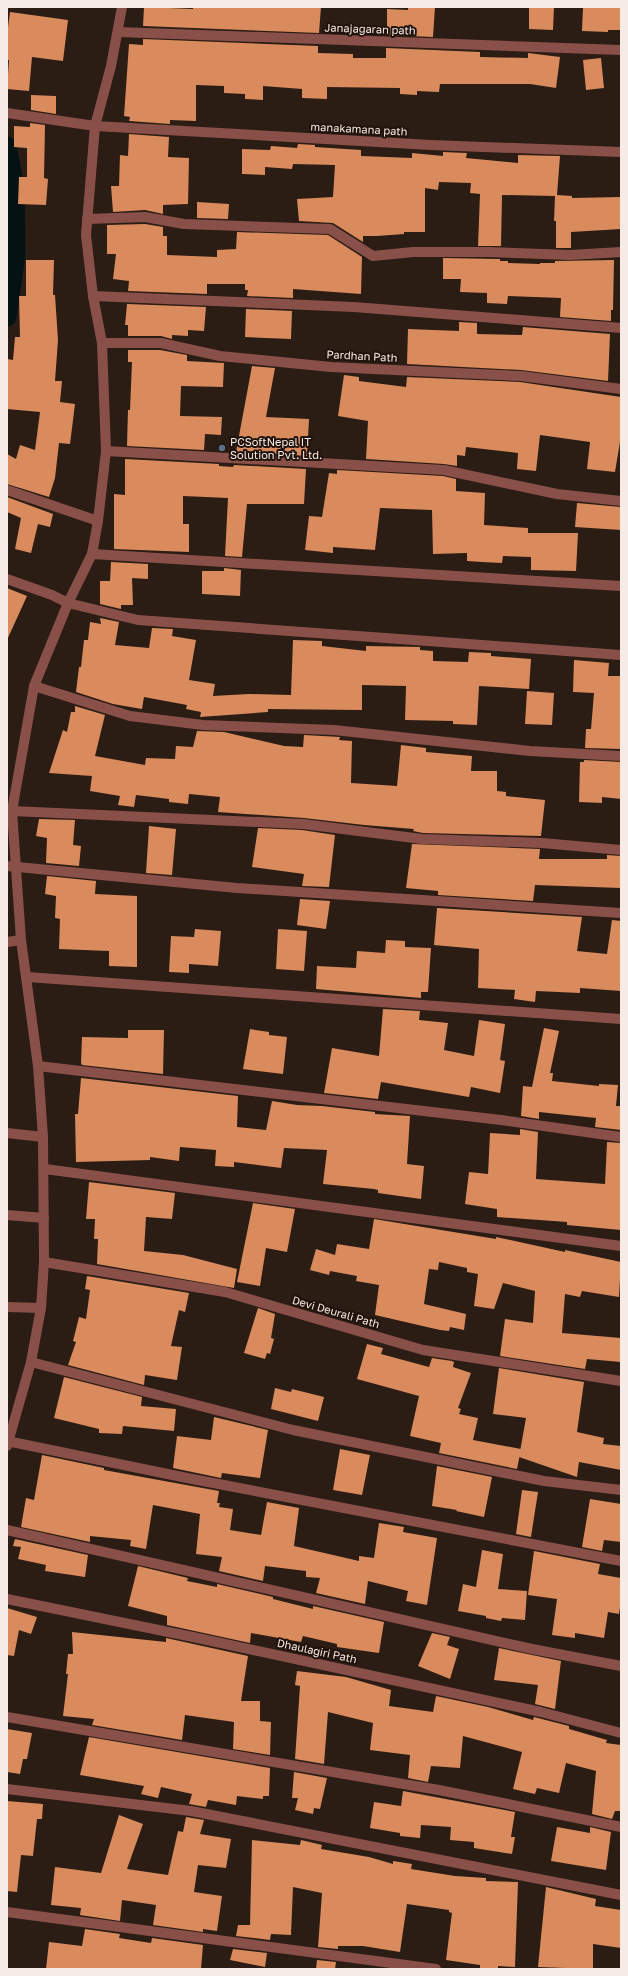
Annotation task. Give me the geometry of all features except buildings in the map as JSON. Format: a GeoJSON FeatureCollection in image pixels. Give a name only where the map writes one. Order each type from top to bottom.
{"type":"FeatureCollection","features":[{"type":"Feature","properties":{"kind":"street"},"geometry":{"type":"LineString","coordinates":[[122,7],[118,32],[95,126],[86,235],[93,296],[102,343],[106,450],[98,521],[92,554],[68,603],[34,686],[10,810],[12,866],[38,1066],[44,1169],[44,1262],[41,1308],[31,1362],[7,1443],[621,1561]]}},
{"type":"Feature","properties":{"kind":"street","name":"Janajagaran path"},"geometry":{"type":"LineString","coordinates":[[118,32],[621,50]]}},
{"type":"Feature","properties":{"kind":"street","name":"manakamana path"},"geometry":{"type":"LineString","coordinates":[[7,113],[95,126],[431,145],[621,152]]}},
{"type":"Feature","properties":{"kind":"street"},"geometry":{"type":"LineString","coordinates":[[88,219],[145,217],[184,224],[330,229],[373,256],[413,252],[488,252],[570,255],[621,252]]}},
{"type":"Feature","properties":{"kind":"street"},"geometry":{"type":"LineString","coordinates":[[93,296],[354,307],[621,328]]}},
{"type":"Feature","properties":{"kind":"street","name":"Pardhan Path"},"geometry":{"type":"LineString","coordinates":[[102,343],[161,343],[220,356],[331,367],[521,376],[621,389]]}},
{"type":"Feature","properties":{"kind":"street"},"geometry":{"type":"LineString","coordinates":[[106,450],[444,470],[557,494],[621,501]]}},
{"type":"Feature","properties":{"kind":"street"},"geometry":{"type":"LineString","coordinates":[[7,490],[98,521]]}},
{"type":"Feature","properties":{"kind":"street"},"geometry":{"type":"LineString","coordinates":[[92,554],[621,586]]}},
{"type":"Feature","properties":{"kind":"street"},"geometry":{"type":"LineString","coordinates":[[7,579],[52,595],[68,603],[138,620],[621,655]]}},
{"type":"Feature","properties":{"kind":"street"},"geometry":{"type":"LineString","coordinates":[[34,686],[130,716],[203,725],[334,730],[530,751],[621,756]]}},
{"type":"Feature","properties":{"kind":"street"},"geometry":{"type":"LineString","coordinates":[[10,810],[303,824],[422,839],[542,843],[621,850]]}},
{"type":"Feature","properties":{"kind":"street"},"geometry":{"type":"LineString","coordinates":[[12,866],[237,888],[621,913]]}},
{"type":"Feature","properties":{"kind":"street"},"geometry":{"type":"LineString","coordinates":[[7,942],[21,940]]}},
{"type":"Feature","properties":{"kind":"street"},"geometry":{"type":"LineString","coordinates":[[27,977],[621,1019]]}},
{"type":"Feature","properties":{"kind":"street"},"geometry":{"type":"LineString","coordinates":[[38,1066],[493,1120],[621,1137]]}},
{"type":"Feature","properties":{"kind":"street"},"geometry":{"type":"LineString","coordinates":[[7,1133],[43,1137]]}},
{"type":"Feature","properties":{"kind":"street"},"geometry":{"type":"LineString","coordinates":[[44,1169],[621,1246]]}},
{"type":"Feature","properties":{"kind":"street"},"geometry":{"type":"LineString","coordinates":[[7,1215],[44,1218]]}},
{"type":"Feature","properties":{"kind":"street","name":"Devi Deurali Path"},"geometry":{"type":"LineString","coordinates":[[44,1262],[224,1292],[423,1350],[621,1381]]}},
{"type":"Feature","properties":{"kind":"street"},"geometry":{"type":"LineString","coordinates":[[7,1307],[41,1308]]}},
{"type":"Feature","properties":{"kind":"street"},"geometry":{"type":"LineString","coordinates":[[31,1362],[293,1430],[544,1481],[621,1490]]}},
{"type":"Feature","properties":{"kind":"street"},"geometry":{"type":"LineString","coordinates":[[7,1530],[532,1650],[621,1666]]}},
{"type":"Feature","properties":{"kind":"street","name":"Dhaulagiri Path"},"geometry":{"type":"LineString","coordinates":[[7,1599],[193,1637],[518,1707],[621,1733]]}},
{"type":"Feature","properties":{"kind":"street"},"geometry":{"type":"LineString","coordinates":[[7,1717],[439,1790],[621,1827]]}},
{"type":"Feature","properties":{"kind":"street"},"geometry":{"type":"LineString","coordinates":[[7,1789],[192,1811],[621,1895]]}},
{"type":"Feature","properties":{"kind":"street"},"geometry":{"type":"LineString","coordinates":[[7,1912],[436,1969]]}},
{"type":"Feature","properties":{"kind":"waterway"},"geometry":{"type":"LineString","coordinates":[[7,146],[15,187],[16,254],[7,317]]}},
{"type":"Feature","properties":{"kind":"place","name":"PCSoftNepal IT Solution Pvt. Ltd."},"geometry":{"type":"Point","coordinates":[222,448]}}]}
